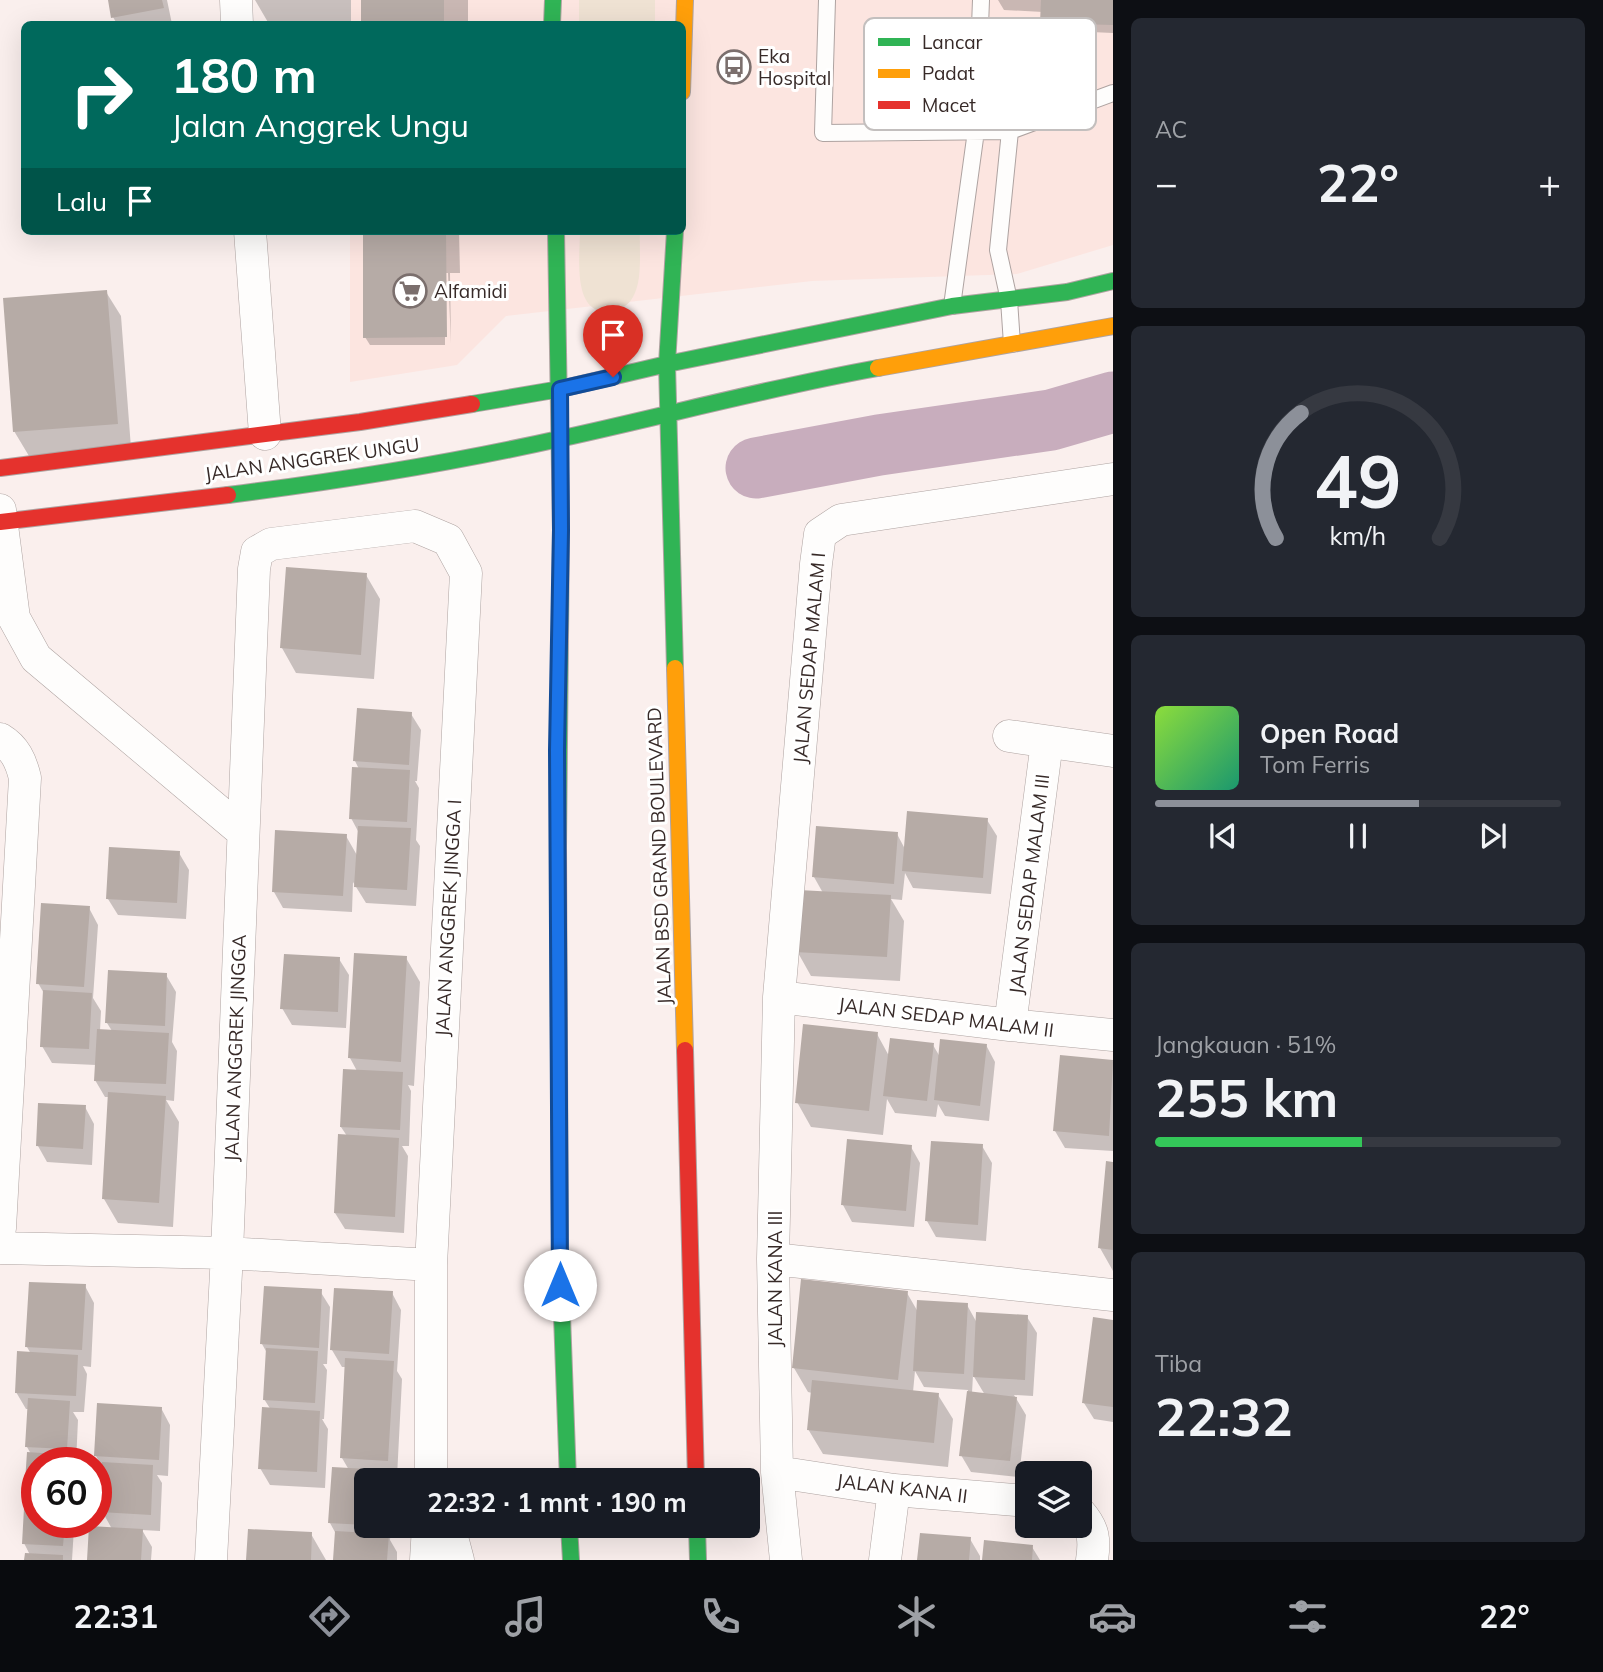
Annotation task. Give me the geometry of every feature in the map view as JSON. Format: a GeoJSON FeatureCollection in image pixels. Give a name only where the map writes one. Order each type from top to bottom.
{"type":"FeatureCollection","features":[{"type":"Feature","properties":{"kind":"main road"},"geometry":{"type":"LineString","coordinates":[[552,21],[553,0]]}},
{"type":"Feature","properties":{"kind":"main road"},"geometry":{"type":"LineString","coordinates":[[684,21],[685,0]]}},
{"type":"Feature","properties":{"kind":"main road"},"geometry":{"type":"LineString","coordinates":[[556,235],[561,530],[557,750],[560,1298],[567,1468]]}},
{"type":"Feature","properties":{"kind":"main road","name":"JALAN BSD GRAND BOULEVARD"},"geometry":{"type":"LineString","coordinates":[[675,235],[667,364],[696,1468]]}},
{"type":"Feature","properties":{"kind":"main road","name":"JALAN ANGGREK UNGU"},"geometry":{"type":"LineString","coordinates":[[0,468],[360,422],[560,389],[667,364],[951,306],[1067,292],[1113,281]]}},
{"type":"Feature","properties":{"kind":"main road","name":"JALAN ANGGREK UNGU"},"geometry":{"type":"LineString","coordinates":[[0,518],[332,482],[560,439],[826,377],[1113,326]]}},
{"type":"Feature","properties":{"kind":"main road"},"geometry":{"type":"LineString","coordinates":[[570,1538],[571,1560]]}},
{"type":"Feature","properties":{"kind":"main road"},"geometry":{"type":"LineString","coordinates":[[697,1538],[698,1560]]}},
{"type":"Feature","properties":{"kind":"street"},"geometry":{"type":"LineString","coordinates":[[236,0],[237,21]]}},
{"type":"Feature","properties":{"kind":"street"},"geometry":{"type":"LineString","coordinates":[[250,235],[265,434]]}},
{"type":"Feature","properties":{"kind":"street","name":"JALAN SEDAP MALAM I"},"geometry":{"type":"LineString","coordinates":[[779,997],[820,534],[841,520],[1113,479]]}},
{"type":"Feature","properties":{"kind":"street"},"geometry":{"type":"LineString","coordinates":[[0,518],[14,618],[36,658],[243,832]]}},
{"type":"Feature","properties":{"kind":"street","name":"JALAN ANGGREK JINGGA I"},"geometry":{"type":"LineString","coordinates":[[271,544],[415,526],[448,540],[466,573],[431,1265],[433,1468]]}},
{"type":"Feature","properties":{"kind":"street","name":"JALAN ANGGREK JINGGA"},"geometry":{"type":"LineString","coordinates":[[211,1560],[227,1253],[254,569],[257,552],[271,544]]}},
{"type":"Feature","properties":{"kind":"street"},"geometry":{"type":"LineString","coordinates":[[1009,736],[1113,751]]}},
{"type":"Feature","properties":{"kind":"street"},"geometry":{"type":"LineString","coordinates":[[0,739],[8,744],[20,760],[25,778],[0,1228]]}},
{"type":"Feature","properties":{"kind":"street","name":"JALAN SEDAP MALAM III"},"geometry":{"type":"LineString","coordinates":[[1010,1025],[1047,742]]}},
{"type":"Feature","properties":{"kind":"street","name":"JALAN SEDAP MALAM II"},"geometry":{"type":"LineString","coordinates":[[779,997],[1113,1035]]}},
{"type":"Feature","properties":{"kind":"street","name":"JALAN KANA III"},"geometry":{"type":"LineString","coordinates":[[779,997],[773,1259],[777,1472],[786,1560]]}},
{"type":"Feature","properties":{"kind":"street"},"geometry":{"type":"LineString","coordinates":[[0,1248],[227,1253],[431,1265]]}},
{"type":"Feature","properties":{"kind":"street"},"geometry":{"type":"LineString","coordinates":[[773,1259],[1113,1295]]}},
{"type":"Feature","properties":{"kind":"street","name":"JALAN KANA II"},"geometry":{"type":"LineString","coordinates":[[777,1472],[894,1490],[1015,1500]]}},
{"type":"Feature","properties":{"kind":"street"},"geometry":{"type":"LineString","coordinates":[[885,1560],[894,1490]]}},
{"type":"Feature","properties":{"kind":"street"},"geometry":{"type":"LineString","coordinates":[[1092,1531],[1095,1537],[1093,1560]]}},
{"type":"Feature","properties":{"kind":"street"},"geometry":{"type":"LineString","coordinates":[[426,1560],[427,1538]]}},
{"type":"Feature","properties":{"kind":"street"},"geometry":{"type":"LineString","coordinates":[[452,1538],[458,1560]]}},
{"type":"Feature","properties":{"kind":"lane"},"geometry":{"type":"LineString","coordinates":[[827,0],[823,133],[1010,131],[998,250],[1009,300],[1012,344]]}},
{"type":"Feature","properties":{"kind":"lane"},"geometry":{"type":"LineString","coordinates":[[980,18],[981,0]]}},
{"type":"Feature","properties":{"kind":"lane"},"geometry":{"type":"LineString","coordinates":[[1096,99],[1113,93]]}},
{"type":"Feature","properties":{"kind":"lane"},"geometry":{"type":"LineString","coordinates":[[951,306],[976,131]]}},
{"type":"Feature","properties":{"kind":"shaded area"},"geometry":{"type":"Polygon","coordinates":[[[351,0],[1113,0],[1113,245],[1017,274],[812,281],[506,316],[457,365],[350,382],[350,235],[686,235],[686,21],[351,21],[351,0]]]}},
{"type":"Feature","properties":{"kind":"shaded area"},"geometry":{"type":"Polygon","coordinates":[[[579,0],[655,0],[655,21],[579,21],[579,0]]]}},
{"type":"Feature","properties":{"kind":"shaded area"},"geometry":{"type":"Polygon","coordinates":[[[580,235],[640,235],[638,282],[633,297],[624,307],[611,311],[598,310],[589,304],[580,282],[580,235]]]}},
{"type":"Feature","properties":{"kind":"building"},"geometry":{"type":"Polygon","coordinates":[[[108,0],[162,0],[164,8],[111,18],[108,0]]]}},
{"type":"Feature","properties":{"kind":"building"},"geometry":{"type":"Polygon","coordinates":[[[361,0],[444,0],[444,21],[361,21],[361,0]]]}},
{"type":"Feature","properties":{"kind":"building"},"geometry":{"type":"Polygon","coordinates":[[[1041,0],[1113,0],[1113,25],[1096,25],[1096,18],[1040,18],[1041,0]]]}},
{"type":"Feature","properties":{"kind":"building"},"geometry":{"type":"Polygon","coordinates":[[[363,235],[446,235],[447,337],[363,338],[363,235]]]}},
{"type":"Feature","properties":{"kind":"building"},"geometry":{"type":"Polygon","coordinates":[[[107,290],[118,424],[13,432],[3,298],[107,290]]]}},
{"type":"Feature","properties":{"kind":"building"},"geometry":{"type":"Polygon","coordinates":[[[286,567],[367,573],[361,655],[280,648],[286,567]]]}},
{"type":"Feature","properties":{"kind":"building"},"geometry":{"type":"Polygon","coordinates":[[[357,708],[412,712],[409,765],[353,761],[357,708]]]}},
{"type":"Feature","properties":{"kind":"building"},"geometry":{"type":"Polygon","coordinates":[[[352,767],[410,770],[407,822],[349,819],[352,767]]]}},
{"type":"Feature","properties":{"kind":"building"},"geometry":{"type":"Polygon","coordinates":[[[907,811],[988,818],[983,878],[902,871],[907,811]]]}},
{"type":"Feature","properties":{"kind":"building"},"geometry":{"type":"Polygon","coordinates":[[[358,826],[411,828],[407,890],[354,887],[358,826]]]}},
{"type":"Feature","properties":{"kind":"building"},"geometry":{"type":"Polygon","coordinates":[[[816,826],[898,832],[894,884],[812,877],[816,826]]]}},
{"type":"Feature","properties":{"kind":"building"},"geometry":{"type":"Polygon","coordinates":[[[275,830],[347,834],[343,896],[272,892],[275,830]]]}},
{"type":"Feature","properties":{"kind":"building"},"geometry":{"type":"Polygon","coordinates":[[[109,847],[180,851],[177,903],[106,899],[109,847]]]}},
{"type":"Feature","properties":{"kind":"building"},"geometry":{"type":"Polygon","coordinates":[[[799,890],[891,895],[887,957],[795,952],[799,890]]]}},
{"type":"Feature","properties":{"kind":"building"},"geometry":{"type":"Polygon","coordinates":[[[41,903],[90,906],[84,987],[36,984],[41,903]]]}},
{"type":"Feature","properties":{"kind":"building"},"geometry":{"type":"Polygon","coordinates":[[[354,953],[407,956],[401,1062],[348,1058],[354,953]]]}},
{"type":"Feature","properties":{"kind":"building"},"geometry":{"type":"Polygon","coordinates":[[[284,954],[340,957],[338,1012],[280,1009],[284,954]]]}},
{"type":"Feature","properties":{"kind":"building"},"geometry":{"type":"Polygon","coordinates":[[[108,970],[167,973],[165,1026],[105,1023],[108,970]]]}},
{"type":"Feature","properties":{"kind":"building"},"geometry":{"type":"Polygon","coordinates":[[[43,990],[92,993],[89,1049],[40,1047],[43,990]]]}},
{"type":"Feature","properties":{"kind":"building"},"geometry":{"type":"Polygon","coordinates":[[[803,1024],[878,1032],[869,1111],[795,1103],[803,1024]]]}},
{"type":"Feature","properties":{"kind":"building"},"geometry":{"type":"Polygon","coordinates":[[[97,1029],[169,1033],[166,1084],[94,1081],[97,1029]]]}},
{"type":"Feature","properties":{"kind":"building"},"geometry":{"type":"Polygon","coordinates":[[[890,1038],[934,1043],[927,1101],[883,1096],[890,1038]]]}},
{"type":"Feature","properties":{"kind":"building"},"geometry":{"type":"Polygon","coordinates":[[[940,1039],[987,1044],[980,1106],[934,1100],[940,1039]]]}},
{"type":"Feature","properties":{"kind":"building"},"geometry":{"type":"Polygon","coordinates":[[[1060,1055],[1113,1060],[1109,1136],[1053,1131],[1060,1055]]]}},
{"type":"Feature","properties":{"kind":"building"},"geometry":{"type":"Polygon","coordinates":[[[343,1069],[403,1072],[400,1130],[340,1127],[343,1069]]]}},
{"type":"Feature","properties":{"kind":"building"},"geometry":{"type":"Polygon","coordinates":[[[108,1092],[166,1096],[159,1203],[102,1199],[108,1092]]]}},
{"type":"Feature","properties":{"kind":"building"},"geometry":{"type":"Polygon","coordinates":[[[38,1103],[86,1105],[83,1149],[36,1146],[38,1103]]]}},
{"type":"Feature","properties":{"kind":"building"},"geometry":{"type":"Polygon","coordinates":[[[338,1134],[399,1138],[395,1217],[334,1213],[338,1134]]]}},
{"type":"Feature","properties":{"kind":"building"},"geometry":{"type":"Polygon","coordinates":[[[847,1139],[912,1145],[906,1211],[841,1205],[847,1139]]]}},
{"type":"Feature","properties":{"kind":"building"},"geometry":{"type":"Polygon","coordinates":[[[931,1141],[983,1144],[978,1225],[925,1221],[931,1141]]]}},
{"type":"Feature","properties":{"kind":"building"},"geometry":{"type":"Polygon","coordinates":[[[1106,1161],[1113,1162],[1113,1250],[1098,1248],[1106,1161]]]}},
{"type":"Feature","properties":{"kind":"building"},"geometry":{"type":"Polygon","coordinates":[[[801,1279],[908,1291],[898,1380],[792,1368],[801,1279]]]}},
{"type":"Feature","properties":{"kind":"building"},"geometry":{"type":"Polygon","coordinates":[[[29,1282],[86,1284],[82,1350],[25,1347],[29,1282]]]}},
{"type":"Feature","properties":{"kind":"building"},"geometry":{"type":"Polygon","coordinates":[[[264,1286],[322,1289],[319,1348],[260,1344],[264,1286]]]}},
{"type":"Feature","properties":{"kind":"building"},"geometry":{"type":"Polygon","coordinates":[[[334,1288],[393,1291],[389,1354],[330,1350],[334,1288]]]}},
{"type":"Feature","properties":{"kind":"building"},"geometry":{"type":"Polygon","coordinates":[[[917,1300],[968,1303],[964,1374],[913,1371],[917,1300]]]}},
{"type":"Feature","properties":{"kind":"building"},"geometry":{"type":"Polygon","coordinates":[[[976,1312],[1028,1315],[1025,1380],[973,1377],[976,1312]]]}},
{"type":"Feature","properties":{"kind":"building"},"geometry":{"type":"Polygon","coordinates":[[[1093,1317],[1113,1320],[1113,1407],[1082,1403],[1093,1317]]]}},
{"type":"Feature","properties":{"kind":"building"},"geometry":{"type":"Polygon","coordinates":[[[266,1348],[318,1351],[315,1403],[263,1400],[266,1348]]]}},
{"type":"Feature","properties":{"kind":"building"},"geometry":{"type":"Polygon","coordinates":[[[17,1351],[78,1355],[76,1396],[15,1393],[17,1351]]]}},
{"type":"Feature","properties":{"kind":"building"},"geometry":{"type":"Polygon","coordinates":[[[345,1358],[394,1361],[388,1461],[340,1458],[345,1358]]]}},
{"type":"Feature","properties":{"kind":"building"},"geometry":{"type":"Polygon","coordinates":[[[812,1380],[939,1393],[934,1443],[807,1430],[812,1380]]]}},
{"type":"Feature","properties":{"kind":"building"},"geometry":{"type":"Polygon","coordinates":[[[967,1391],[1017,1397],[1010,1461],[959,1456],[967,1391]]]}},
{"type":"Feature","properties":{"kind":"building"},"geometry":{"type":"Polygon","coordinates":[[[28,1398],[70,1401],[67,1447],[25,1447],[28,1398]]]}},
{"type":"Feature","properties":{"kind":"building"},"geometry":{"type":"Polygon","coordinates":[[[97,1403],[162,1407],[159,1460],[112,1457],[112,1447],[95,1447],[97,1403]]]}},
{"type":"Feature","properties":{"kind":"building"},"geometry":{"type":"Polygon","coordinates":[[[262,1407],[320,1411],[317,1472],[258,1469],[262,1407]]]}},
{"type":"Feature","properties":{"kind":"building"},"geometry":{"type":"Polygon","coordinates":[[[112,1463],[153,1465],[151,1515],[112,1513],[112,1463]]]}},
{"type":"Feature","properties":{"kind":"building"},"geometry":{"type":"Polygon","coordinates":[[[332,1467],[354,1468],[354,1524],[328,1523],[332,1467]]]}},
{"type":"Feature","properties":{"kind":"building"},"geometry":{"type":"Polygon","coordinates":[[[112,1527],[143,1529],[141,1560],[87,1560],[88,1538],[112,1538],[112,1527]]]}},
{"type":"Feature","properties":{"kind":"building"},"geometry":{"type":"Polygon","coordinates":[[[248,1529],[312,1532],[311,1560],[246,1560],[248,1529]]]}},
{"type":"Feature","properties":{"kind":"building"},"geometry":{"type":"Polygon","coordinates":[[[335,1531],[354,1532],[354,1538],[389,1538],[387,1560],[333,1560],[335,1531]]]}},
{"type":"Feature","properties":{"kind":"building"},"geometry":{"type":"Polygon","coordinates":[[[920,1533],[971,1537],[969,1560],[917,1560],[920,1533]]]}},
{"type":"Feature","properties":{"kind":"building"},"geometry":{"type":"Polygon","coordinates":[[[22,1538],[64,1538],[63,1546],[22,1544],[22,1538]]]}},
{"type":"Feature","properties":{"kind":"building"},"geometry":{"type":"Polygon","coordinates":[[[984,1540],[1033,1545],[1032,1560],[982,1560],[984,1540]]]}},
{"type":"Feature","properties":{"kind":"building"},"geometry":{"type":"Polygon","coordinates":[[[25,1553],[63,1555],[63,1560],[24,1560],[25,1553]]]}},
{"type":"Feature","properties":{"kind":"waterway"},"geometry":{"type":"LineString","coordinates":[[756,468],[879,445],[1051,420],[1113,402]]}},
{"type":"Feature","properties":{"kind":"traffic: fast"},"geometry":{"type":"LineString","coordinates":[[552,21],[553,0]]}},
{"type":"Feature","properties":{"kind":"traffic: fast"},"geometry":{"type":"LineString","coordinates":[[556,235],[561,530],[558,847]]}},
{"type":"Feature","properties":{"kind":"traffic: fast"},"geometry":{"type":"LineString","coordinates":[[675,235],[667,364],[675,668]]}},
{"type":"Feature","properties":{"kind":"traffic: fast"},"geometry":{"type":"LineString","coordinates":[[472,404],[560,389],[667,364],[952,306],[1067,292],[1113,281]]}},
{"type":"Feature","properties":{"kind":"traffic: fast"},"geometry":{"type":"LineString","coordinates":[[228,495],[480,455],[878,368]]}},
{"type":"Feature","properties":{"kind":"traffic: fast"},"geometry":{"type":"LineString","coordinates":[[560,1261],[568,1468]]}},
{"type":"Feature","properties":{"kind":"traffic: fast"},"geometry":{"type":"LineString","coordinates":[[570,1538],[571,1560]]}},
{"type":"Feature","properties":{"kind":"traffic: fast"},"geometry":{"type":"LineString","coordinates":[[697,1538],[698,1560]]}},
{"type":"Feature","properties":{"kind":"traffic: slow"},"geometry":{"type":"LineString","coordinates":[[684,21],[685,0]]}},
{"type":"Feature","properties":{"kind":"traffic: slow"},"geometry":{"type":"LineString","coordinates":[[878,368],[1113,326]]}},
{"type":"Feature","properties":{"kind":"traffic: slow"},"geometry":{"type":"LineString","coordinates":[[675,668],[685,1050]]}},
{"type":"Feature","properties":{"kind":"traffic: jam"},"geometry":{"type":"LineString","coordinates":[[0,468],[360,422],[472,404]]}},
{"type":"Feature","properties":{"kind":"traffic: jam"},"geometry":{"type":"LineString","coordinates":[[0,522],[228,495]]}},
{"type":"Feature","properties":{"kind":"traffic: jam"},"geometry":{"type":"LineString","coordinates":[[558,847],[560,1261]]}},
{"type":"Feature","properties":{"kind":"traffic: jam"},"geometry":{"type":"LineString","coordinates":[[685,1050],[696,1468]]}},
{"type":"Feature","properties":{"kind":"place","name":"Eka Hospital"},"geometry":{"type":"Point","coordinates":[734,67]}},
{"type":"Feature","properties":{"kind":"place","name":"Alfamidi"},"geometry":{"type":"Point","coordinates":[410,291]}},
{"type":"Feature","properties":{"kind":"route"},"geometry":{"type":"LineString","coordinates":[[560,1285],[557,750],[561,530],[560,389],[613,377]]}}]}
